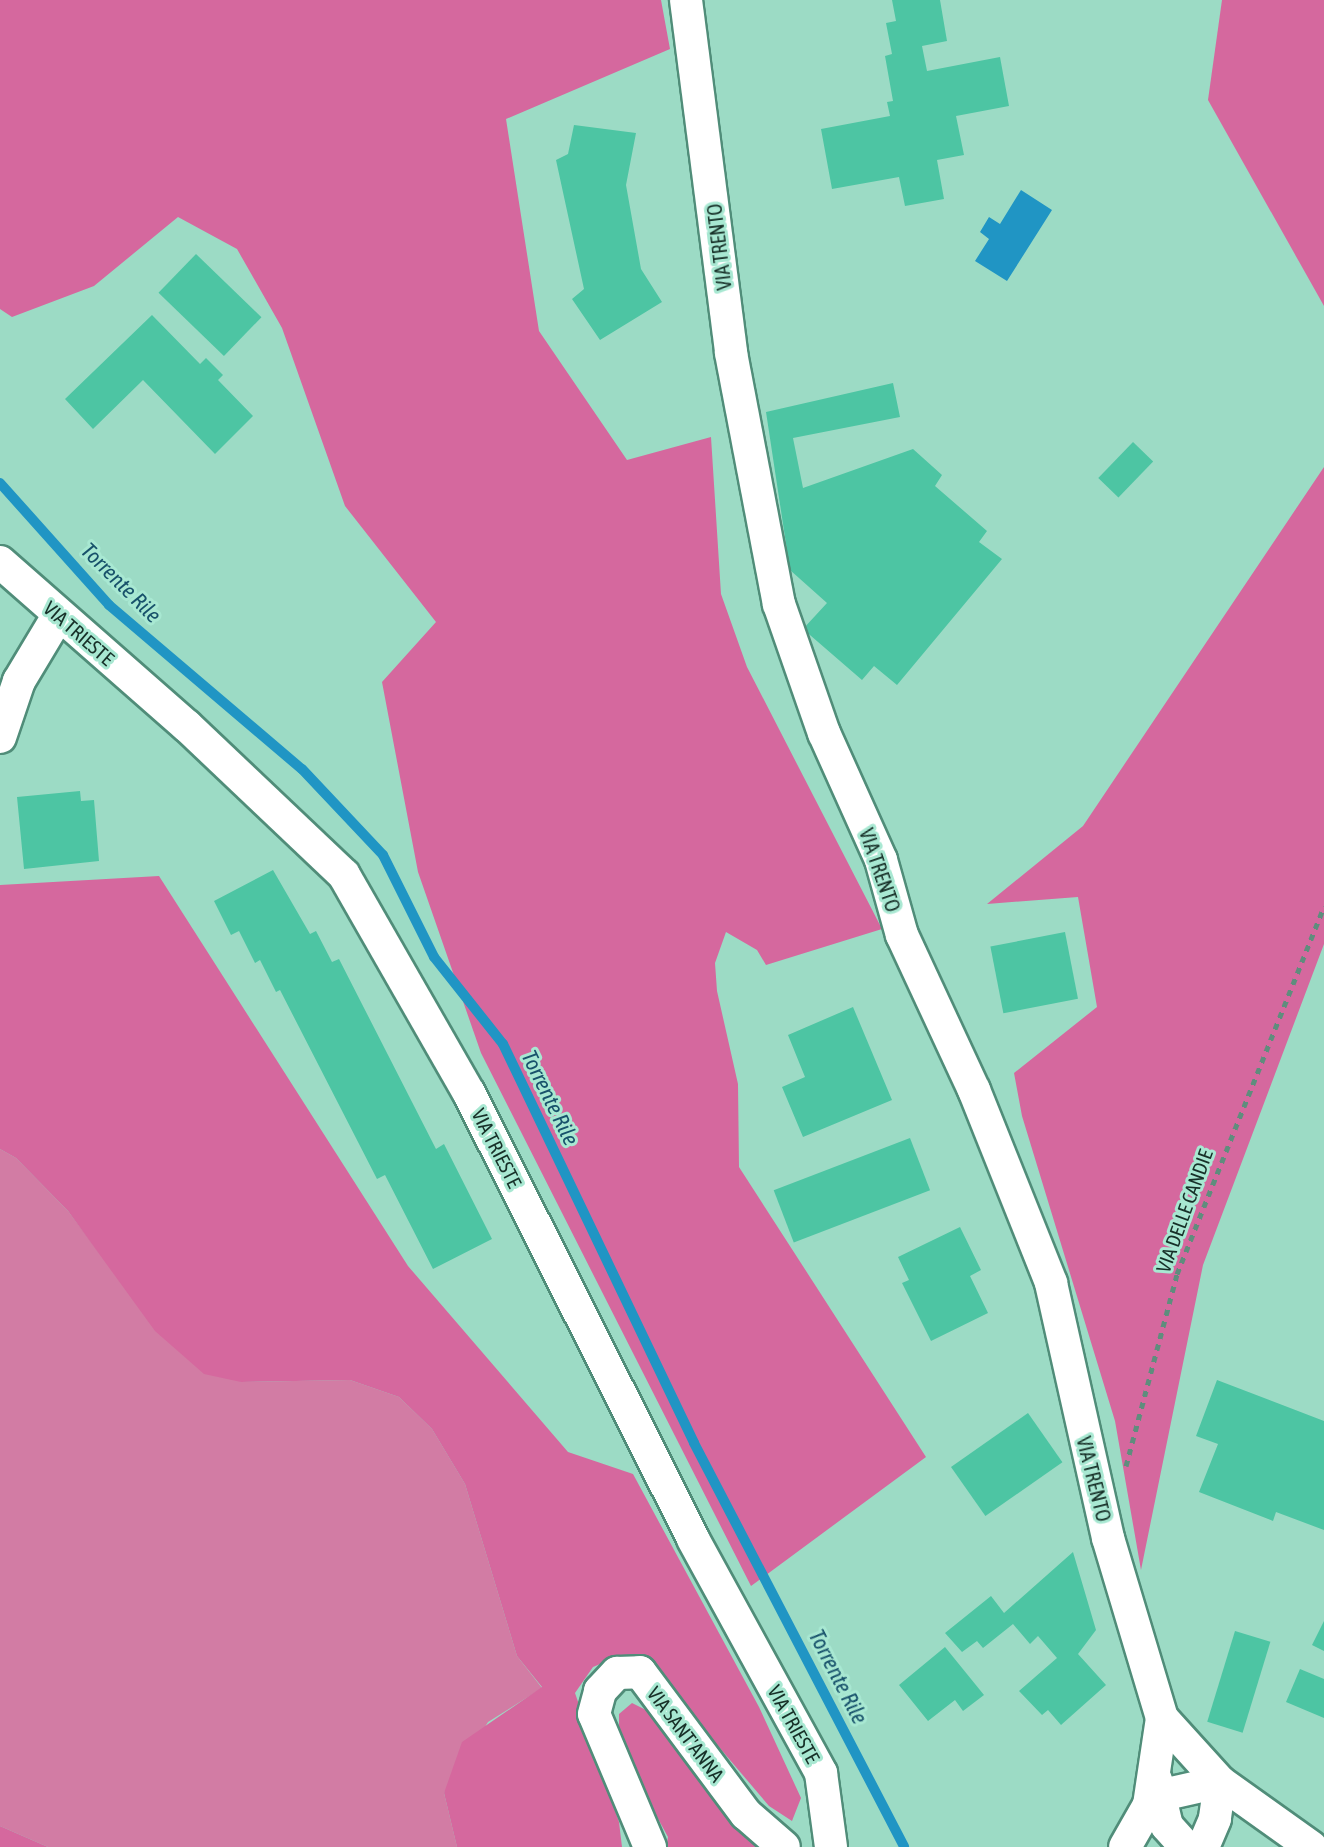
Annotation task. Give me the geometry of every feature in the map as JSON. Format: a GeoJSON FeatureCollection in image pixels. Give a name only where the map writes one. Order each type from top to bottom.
{"type":"FeatureCollection","features":[{"type":"Feature","properties":{"kind":"street","name":"VIA TRENTO"},"geometry":{"type":"LineString","coordinates":[[686,0],[731,353],[779,604],[824,733],[881,860],[902,935],[974,1090],[1051,1283],[1108,1538],[1162,1718],[1155,1792],[1125,1847]]}},
{"type":"Feature","properties":{"kind":"street","name":"VIA TRIESTE"},"geometry":{"type":"LineString","coordinates":[[0,562],[187,726],[344,875],[469,1093],[693,1539],[821,1773],[831,1847]]}},
{"type":"Feature","properties":{"kind":"street"},"geometry":{"type":"LineString","coordinates":[[0,737],[19,681],[58,616]]}},
{"type":"Feature","properties":{"kind":"street","name":"VIA SANT'ANNA"},"geometry":{"type":"LineString","coordinates":[[650,1847],[594,1714],[600,1691],[617,1673],[640,1672],[746,1814],[784,1847]]}},
{"type":"Feature","properties":{"kind":"street","name":"VIA TRENTO"},"geometry":{"type":"LineString","coordinates":[[1162,1718],[1220,1782],[1311,1847]]}},
{"type":"Feature","properties":{"kind":"street"},"geometry":{"type":"LineString","coordinates":[[1155,1792],[1220,1782],[1215,1819],[1203,1847]]}},
{"type":"Feature","properties":{"kind":"street","name":"VIA TRENTO"},"geometry":{"type":"LineString","coordinates":[[1155,1792],[1167,1826],[1186,1847]]}},
{"type":"Feature","properties":{"kind":"path","name":"VIA DELLE CANDIE"},"geometry":{"type":"LineString","coordinates":[[1124,1476],[1177,1274],[1324,906]]}},
{"type":"Feature","properties":{"kind":"shaded area"},"geometry":{"type":"Polygon","coordinates":[[[0,0],[661,0],[670,49],[506,119],[539,331],[627,460],[711,437],[721,594],[747,667],[882,929],[766,965],[757,950],[726,932],[715,963],[717,991],[738,1084],[739,1167],[926,1457],[751,1586],[481,1053],[418,872],[382,682],[436,622],[345,506],[282,328],[237,249],[178,217],[94,286],[12,317],[0,309],[0,0]]]}},
{"type":"Feature","properties":{"kind":"shaded area"},"geometry":{"type":"Polygon","coordinates":[[[1222,0],[1324,0],[1324,306],[1208,100],[1222,0]]]}},
{"type":"Feature","properties":{"kind":"shaded area"},"geometry":{"type":"Polygon","coordinates":[[[1324,467],[1324,944],[1203,1265],[1141,1570],[1115,1421],[1022,1116],[1014,1073],[1097,1007],[1078,897],[987,904],[1083,826],[1324,467]]]}},
{"type":"Feature","properties":{"kind":"shaded area"},"geometry":{"type":"Polygon","coordinates":[[[159,876],[408,1266],[568,1452],[633,1474],[759,1707],[801,1798],[792,1821],[769,1806],[646,1661],[617,1657],[593,1667],[575,1693],[619,1822],[622,1847],[457,1847],[444,1793],[462,1742],[542,1687],[517,1656],[465,1484],[432,1429],[399,1397],[350,1380],[241,1382],[204,1374],[155,1331],[68,1211],[16,1158],[0,1149],[0,885],[159,876]]]}},
{"type":"Feature","properties":{"kind":"shaded area"},"geometry":{"type":"Polygon","coordinates":[[[0,1149],[16,1158],[68,1211],[112,1270],[241,1382],[350,1380],[399,1397],[432,1429],[465,1484],[517,1656],[542,1688],[488,1722],[444,1793],[457,1847],[48,1847],[0,1826],[0,1149]]]}},
{"type":"Feature","properties":{"kind":"shaded area"},"geometry":{"type":"Polygon","coordinates":[[[632,1703],[648,1711],[757,1847],[666,1847],[668,1837],[619,1747],[619,1714],[632,1703]]]}},
{"type":"Feature","properties":{"kind":"shaded area"},"geometry":{"type":"Polygon","coordinates":[[[0,1826],[48,1847],[0,1847],[0,1826]]]}},
{"type":"Feature","properties":{"kind":"water"},"geometry":{"type":"Polygon","coordinates":[[[1021,190],[1052,210],[1007,281],[975,261],[989,239],[980,232],[989,217],[1000,224],[1021,190]]]}},
{"type":"Feature","properties":{"kind":"building"},"geometry":{"type":"Polygon","coordinates":[[[892,0],[940,0],[947,41],[922,46],[927,71],[1000,57],[1009,106],[956,116],[964,155],[937,160],[944,199],[905,206],[899,177],[832,189],[821,129],[890,116],[887,102],[893,101],[885,56],[892,54],[886,23],[896,21],[892,0]]]}},
{"type":"Feature","properties":{"kind":"building"},"geometry":{"type":"Polygon","coordinates":[[[574,125],[636,133],[626,185],[641,269],[662,302],[600,340],[572,299],[584,289],[556,160],[568,154],[574,125]]]}},
{"type":"Feature","properties":{"kind":"building"},"geometry":{"type":"Polygon","coordinates":[[[196,254],[261,317],[224,356],[158,293],[196,254]]]}},
{"type":"Feature","properties":{"kind":"building"},"geometry":{"type":"Polygon","coordinates":[[[152,315],[200,364],[206,358],[223,375],[218,380],[253,416],[215,454],[143,380],[93,429],[65,399],[152,315]]]}},
{"type":"Feature","properties":{"kind":"building"},"geometry":{"type":"Polygon","coordinates":[[[893,383],[900,417],[793,438],[803,488],[913,449],[942,475],[935,486],[987,531],[979,542],[1002,559],[897,685],[874,666],[862,680],[803,629],[827,603],[790,570],[766,412],[893,383]]]}},
{"type":"Feature","properties":{"kind":"building"},"geometry":{"type":"Polygon","coordinates":[[[1133,442],[1153,461],[1118,497],[1098,478],[1133,442]]]}},
{"type":"Feature","properties":{"kind":"building"},"geometry":{"type":"Polygon","coordinates":[[[80,791],[81,801],[94,800],[99,861],[24,869],[17,797],[80,791]]]}},
{"type":"Feature","properties":{"kind":"building"},"geometry":{"type":"Polygon","coordinates":[[[273,870],[310,934],[316,931],[332,962],[339,959],[436,1149],[444,1144],[492,1239],[433,1269],[385,1175],[377,1179],[280,990],[276,992],[260,960],[255,963],[239,931],[231,935],[214,901],[273,870]]]}},
{"type":"Feature","properties":{"kind":"building"},"geometry":{"type":"Polygon","coordinates":[[[1065,932],[1078,999],[1003,1013],[990,947],[1065,932]]]}},
{"type":"Feature","properties":{"kind":"building"},"geometry":{"type":"Polygon","coordinates":[[[853,1007],[892,1100],[803,1137],[782,1087],[805,1077],[788,1035],[853,1007]]]}},
{"type":"Feature","properties":{"kind":"building"},"geometry":{"type":"Polygon","coordinates":[[[910,1138],[930,1190],[794,1243],[774,1190],[910,1138]]]}},
{"type":"Feature","properties":{"kind":"building"},"geometry":{"type":"Polygon","coordinates":[[[960,1227],[981,1270],[970,1276],[988,1313],[931,1341],[902,1283],[909,1280],[898,1257],[960,1227]]]}},
{"type":"Feature","properties":{"kind":"building"},"geometry":{"type":"Polygon","coordinates":[[[1217,1380],[1324,1421],[1324,1530],[1276,1512],[1273,1521],[1199,1492],[1218,1444],[1196,1436],[1217,1380]]]}},
{"type":"Feature","properties":{"kind":"building"},"geometry":{"type":"Polygon","coordinates":[[[1028,1413],[1062,1462],[985,1516],[951,1467],[1028,1413]]]}},
{"type":"Feature","properties":{"kind":"building"},"geometry":{"type":"Polygon","coordinates":[[[1073,1552],[1096,1630],[1078,1654],[1106,1685],[1061,1725],[1048,1710],[1042,1715],[1019,1691],[1057,1658],[1038,1636],[1030,1644],[1013,1624],[983,1648],[977,1641],[962,1652],[945,1633],[991,1596],[1004,1613],[1073,1552]]]}},
{"type":"Feature","properties":{"kind":"building"},"geometry":{"type":"Polygon","coordinates":[[[1324,1621],[1324,1651],[1312,1645],[1324,1621]]]}},
{"type":"Feature","properties":{"kind":"building"},"geometry":{"type":"Polygon","coordinates":[[[1235,1631],[1270,1642],[1243,1733],[1207,1722],[1235,1631]]]}},
{"type":"Feature","properties":{"kind":"building"},"geometry":{"type":"Polygon","coordinates":[[[945,1647],[984,1695],[963,1711],[955,1700],[928,1721],[899,1685],[945,1647]]]}},
{"type":"Feature","properties":{"kind":"building"},"geometry":{"type":"Polygon","coordinates":[[[1300,1669],[1324,1679],[1324,1718],[1286,1702],[1300,1669]]]}},
{"type":"Feature","properties":{"kind":"waterway","name":"Torrente Rile"},"geometry":{"type":"LineString","coordinates":[[0,483],[109,605],[302,769],[383,855],[434,957],[503,1044],[694,1443],[904,1847]]}}]}
